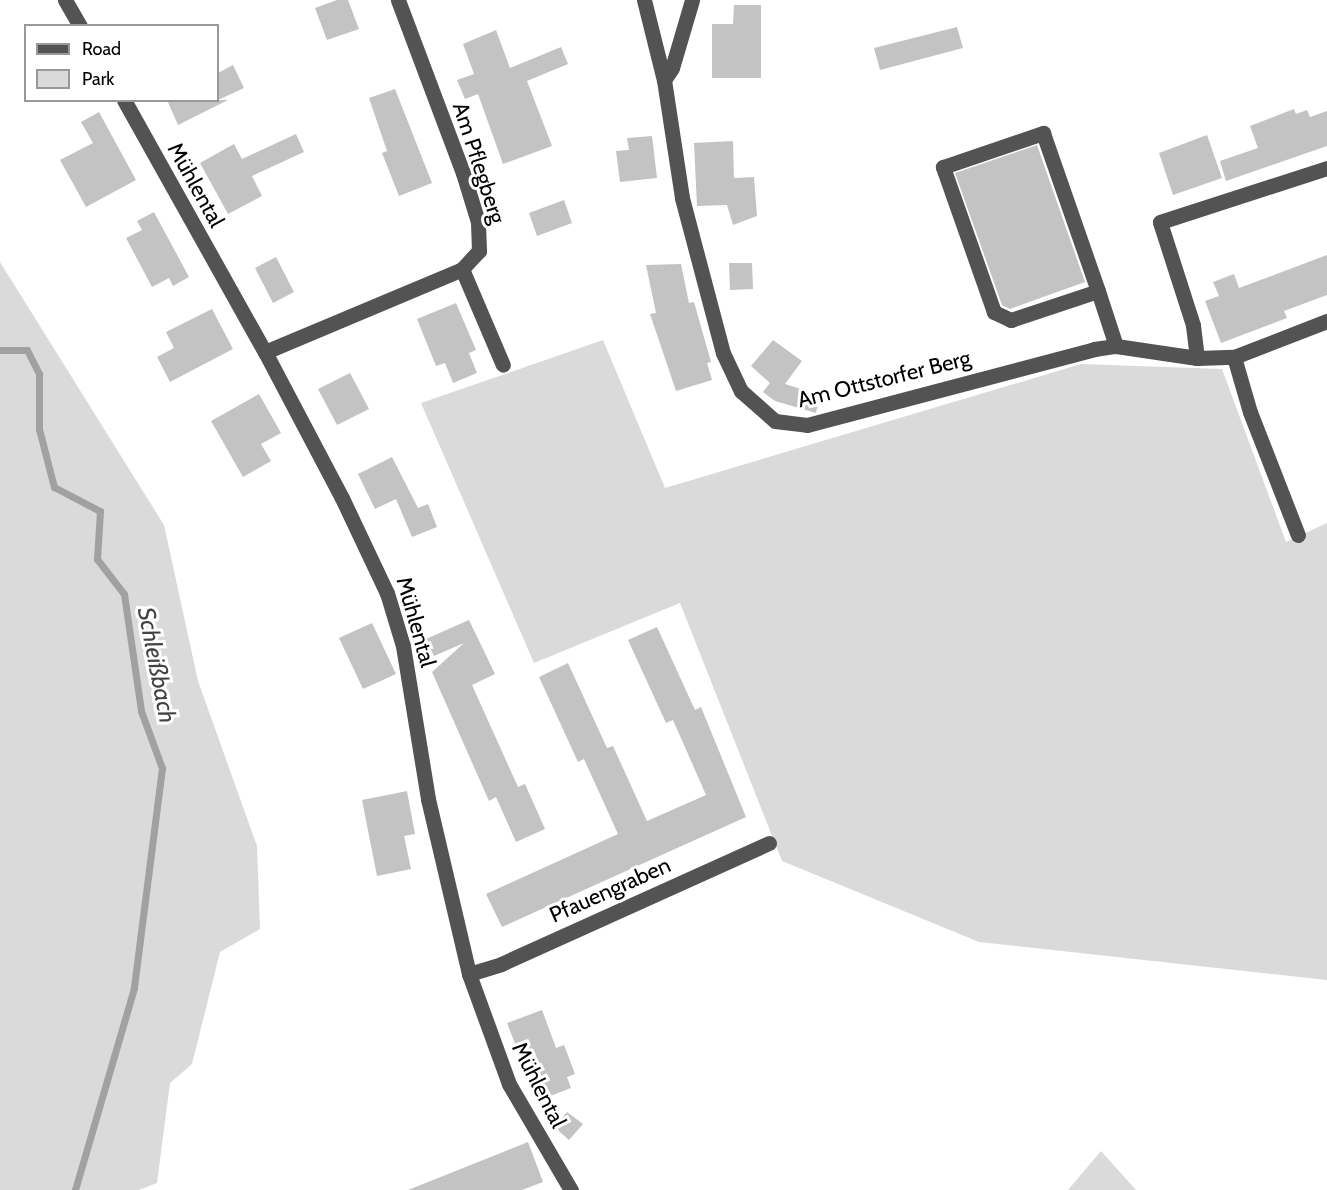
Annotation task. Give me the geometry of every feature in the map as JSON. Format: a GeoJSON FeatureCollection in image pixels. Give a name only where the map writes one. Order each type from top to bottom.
{"type":"FeatureCollection","features":[{"type":"Feature","properties":{"kind":"street"},"geometry":{"type":"LineString","coordinates":[[65,0],[79,24]]}},
{"type":"Feature","properties":{"kind":"street","name":"Am Pflegberg"},"geometry":{"type":"LineString","coordinates":[[398,0],[478,222],[479,251],[462,268]]}},
{"type":"Feature","properties":{"kind":"street","name":"Am Ottstorfer Berg"},"geometry":{"type":"LineString","coordinates":[[644,0],[664,80],[682,198],[723,353],[741,391],[769,418],[807,425],[1065,355],[1116,346],[1197,358],[1234,357],[1327,321]]}},
{"type":"Feature","properties":{"kind":"street"},"geometry":{"type":"LineString","coordinates":[[664,80],[672,68],[692,0]]}},
{"type":"Feature","properties":{"kind":"street","name":"Mühlental"},"geometry":{"type":"LineString","coordinates":[[125,102],[265,352],[348,508],[397,625],[439,851],[469,974],[509,1084],[571,1190]]}},
{"type":"Feature","properties":{"kind":"street"},"geometry":{"type":"LineString","coordinates":[[1098,291],[1011,320],[993,312],[943,167],[1043,133],[1098,291],[1116,346]]}},
{"type":"Feature","properties":{"kind":"street"},"geometry":{"type":"LineString","coordinates":[[1197,358],[1193,325],[1160,222],[1327,168]]}},
{"type":"Feature","properties":{"kind":"street"},"geometry":{"type":"LineString","coordinates":[[265,352],[462,268],[503,365]]}},
{"type":"Feature","properties":{"kind":"street"},"geometry":{"type":"LineString","coordinates":[[1234,357],[1250,412],[1298,535]]}},
{"type":"Feature","properties":{"kind":"street","name":"Pfauengraben"},"geometry":{"type":"LineString","coordinates":[[469,974],[501,964],[769,843]]}},
{"type":"Feature","properties":{"kind":"green space"},"geometry":{"type":"Polygon","coordinates":[[[0,262],[164,525],[198,681],[257,846],[260,929],[220,952],[192,1064],[170,1083],[157,1183],[139,1190],[0,1190],[0,262]]]}},
{"type":"Feature","properties":{"kind":"green space"},"geometry":{"type":"Polygon","coordinates":[[[603,340],[665,488],[1081,364],[1222,369],[1286,542],[1327,523],[1327,980],[979,942],[782,861],[680,603],[534,663],[421,403],[603,340]]]}},
{"type":"Feature","properties":{"kind":"green space"},"geometry":{"type":"Polygon","coordinates":[[[1101,1151],[1136,1190],[1068,1190],[1101,1151]]]}},
{"type":"Feature","properties":{"kind":"building"},"geometry":{"type":"Polygon","coordinates":[[[337,0],[348,0],[359,29],[327,40],[315,8],[337,0]]]}},
{"type":"Feature","properties":{"kind":"building"},"geometry":{"type":"Polygon","coordinates":[[[734,5],[761,5],[761,78],[712,78],[712,24],[733,24],[734,5]]]}},
{"type":"Feature","properties":{"kind":"building"},"geometry":{"type":"Polygon","coordinates":[[[957,27],[963,48],[880,70],[874,48],[957,27]]]}},
{"type":"Feature","properties":{"kind":"building"},"geometry":{"type":"Polygon","coordinates":[[[496,30],[510,68],[561,47],[568,64],[527,81],[552,146],[503,164],[478,94],[465,99],[457,80],[474,74],[463,44],[496,30]]]}},
{"type":"Feature","properties":{"kind":"building"},"geometry":{"type":"Polygon","coordinates":[[[233,65],[244,88],[219,100],[219,72],[233,65]]]}},
{"type":"Feature","properties":{"kind":"building"},"geometry":{"type":"Polygon","coordinates":[[[395,89],[432,183],[399,196],[382,153],[387,151],[369,98],[395,89]]]}},
{"type":"Feature","properties":{"kind":"building"},"geometry":{"type":"Polygon","coordinates":[[[219,100],[228,100],[178,125],[168,102],[219,102],[219,100]]]}},
{"type":"Feature","properties":{"kind":"building"},"geometry":{"type":"Polygon","coordinates":[[[1294,109],[1296,114],[1307,110],[1310,117],[1327,111],[1327,146],[1226,181],[1220,161],[1258,148],[1250,126],[1294,109]]]}},
{"type":"Feature","properties":{"kind":"building"},"geometry":{"type":"Polygon","coordinates":[[[99,112],[136,180],[86,207],[60,160],[93,143],[81,122],[99,112]]]}},
{"type":"Feature","properties":{"kind":"building"},"geometry":{"type":"Polygon","coordinates":[[[296,134],[304,152],[252,176],[262,196],[228,214],[200,163],[234,144],[242,159],[296,134]]]}},
{"type":"Feature","properties":{"kind":"building"},"geometry":{"type":"Polygon","coordinates":[[[1207,135],[1222,178],[1173,195],[1159,153],[1207,135]]]}},
{"type":"Feature","properties":{"kind":"building"},"geometry":{"type":"Polygon","coordinates":[[[652,136],[657,178],[620,182],[616,151],[629,150],[627,138],[652,136]]]}},
{"type":"Feature","properties":{"kind":"building"},"geometry":{"type":"Polygon","coordinates":[[[733,141],[734,178],[754,177],[757,216],[733,225],[727,205],[697,206],[694,143],[733,141]]]}},
{"type":"Feature","properties":{"kind":"building"},"geometry":{"type":"Polygon","coordinates":[[[1037,145],[1085,282],[1010,309],[1002,305],[955,173],[1037,145]]]}},
{"type":"Feature","properties":{"kind":"building"},"geometry":{"type":"Polygon","coordinates":[[[564,200],[572,223],[537,236],[529,213],[564,200]]]}},
{"type":"Feature","properties":{"kind":"building"},"geometry":{"type":"Polygon","coordinates":[[[154,212],[189,277],[173,286],[169,278],[152,287],[126,238],[142,230],[137,221],[154,212]]]}},
{"type":"Feature","properties":{"kind":"building"},"geometry":{"type":"Polygon","coordinates":[[[1327,255],[1327,295],[1284,311],[1287,318],[1221,343],[1205,301],[1219,296],[1213,282],[1234,274],[1239,288],[1327,255]]]}},
{"type":"Feature","properties":{"kind":"building"},"geometry":{"type":"Polygon","coordinates":[[[276,257],[294,292],[273,303],[255,268],[276,257]]]}},
{"type":"Feature","properties":{"kind":"building"},"geometry":{"type":"Polygon","coordinates":[[[729,263],[752,263],[753,289],[730,290],[729,263]]]}},
{"type":"Feature","properties":{"kind":"building"},"geometry":{"type":"Polygon","coordinates":[[[681,264],[689,303],[694,302],[711,362],[707,363],[712,380],[676,391],[650,314],[656,313],[646,265],[681,264]]]}},
{"type":"Feature","properties":{"kind":"building"},"geometry":{"type":"Polygon","coordinates":[[[456,303],[476,350],[469,353],[477,373],[453,383],[445,363],[436,366],[417,319],[456,303]]]}},
{"type":"Feature","properties":{"kind":"building"},"geometry":{"type":"Polygon","coordinates":[[[212,309],[233,349],[170,382],[157,357],[174,348],[166,332],[212,309]]]}},
{"type":"Feature","properties":{"kind":"building"},"geometry":{"type":"Polygon","coordinates":[[[773,340],[802,361],[785,384],[820,395],[816,413],[775,401],[763,392],[770,383],[751,366],[773,340]]]}},
{"type":"Feature","properties":{"kind":"building"},"geometry":{"type":"Polygon","coordinates":[[[350,373],[369,409],[337,425],[318,389],[350,373]]]}},
{"type":"Feature","properties":{"kind":"building"},"geometry":{"type":"Polygon","coordinates":[[[259,394],[281,433],[261,444],[271,461],[243,477],[211,421],[259,394]]]}},
{"type":"Feature","properties":{"kind":"building"},"geometry":{"type":"Polygon","coordinates":[[[392,457],[418,508],[428,504],[437,527],[412,537],[396,499],[375,509],[358,474],[392,457]]]}},
{"type":"Feature","properties":{"kind":"building"},"geometry":{"type":"Polygon","coordinates":[[[469,620],[495,674],[472,685],[518,787],[525,784],[545,829],[516,842],[496,797],[489,801],[432,672],[464,643],[434,656],[426,639],[469,620]]]}},
{"type":"Feature","properties":{"kind":"building"},"geometry":{"type":"Polygon","coordinates":[[[372,623],[396,674],[363,689],[339,638],[372,623]]]}},
{"type":"Feature","properties":{"kind":"building"},"geometry":{"type":"Polygon","coordinates":[[[657,627],[695,710],[701,707],[746,817],[502,927],[486,894],[618,834],[584,759],[578,762],[539,677],[568,663],[607,748],[613,746],[647,821],[706,795],[673,720],[666,723],[628,640],[657,627]]]}},
{"type":"Feature","properties":{"kind":"building"},"geometry":{"type":"Polygon","coordinates":[[[407,791],[415,834],[404,836],[411,869],[377,876],[362,800],[407,791]]]}},
{"type":"Feature","properties":{"kind":"building"},"geometry":{"type":"Polygon","coordinates":[[[542,1010],[556,1048],[564,1045],[575,1074],[567,1077],[571,1088],[537,1101],[507,1023],[542,1010]]]}},
{"type":"Feature","properties":{"kind":"building"},"geometry":{"type":"Polygon","coordinates":[[[567,1112],[583,1124],[569,1140],[554,1127],[567,1112]]]}},
{"type":"Feature","properties":{"kind":"building"},"geometry":{"type":"Polygon","coordinates":[[[528,1142],[543,1182],[522,1190],[408,1190],[528,1142]]]}},
{"type":"Feature","properties":{"kind":"waterway","name":"Schleißbach"},"geometry":{"type":"LineString","coordinates":[[0,350],[27,350],[39,374],[39,429],[54,487],[100,511],[97,559],[124,594],[141,711],[162,768],[134,988],[75,1190]]}}]}
